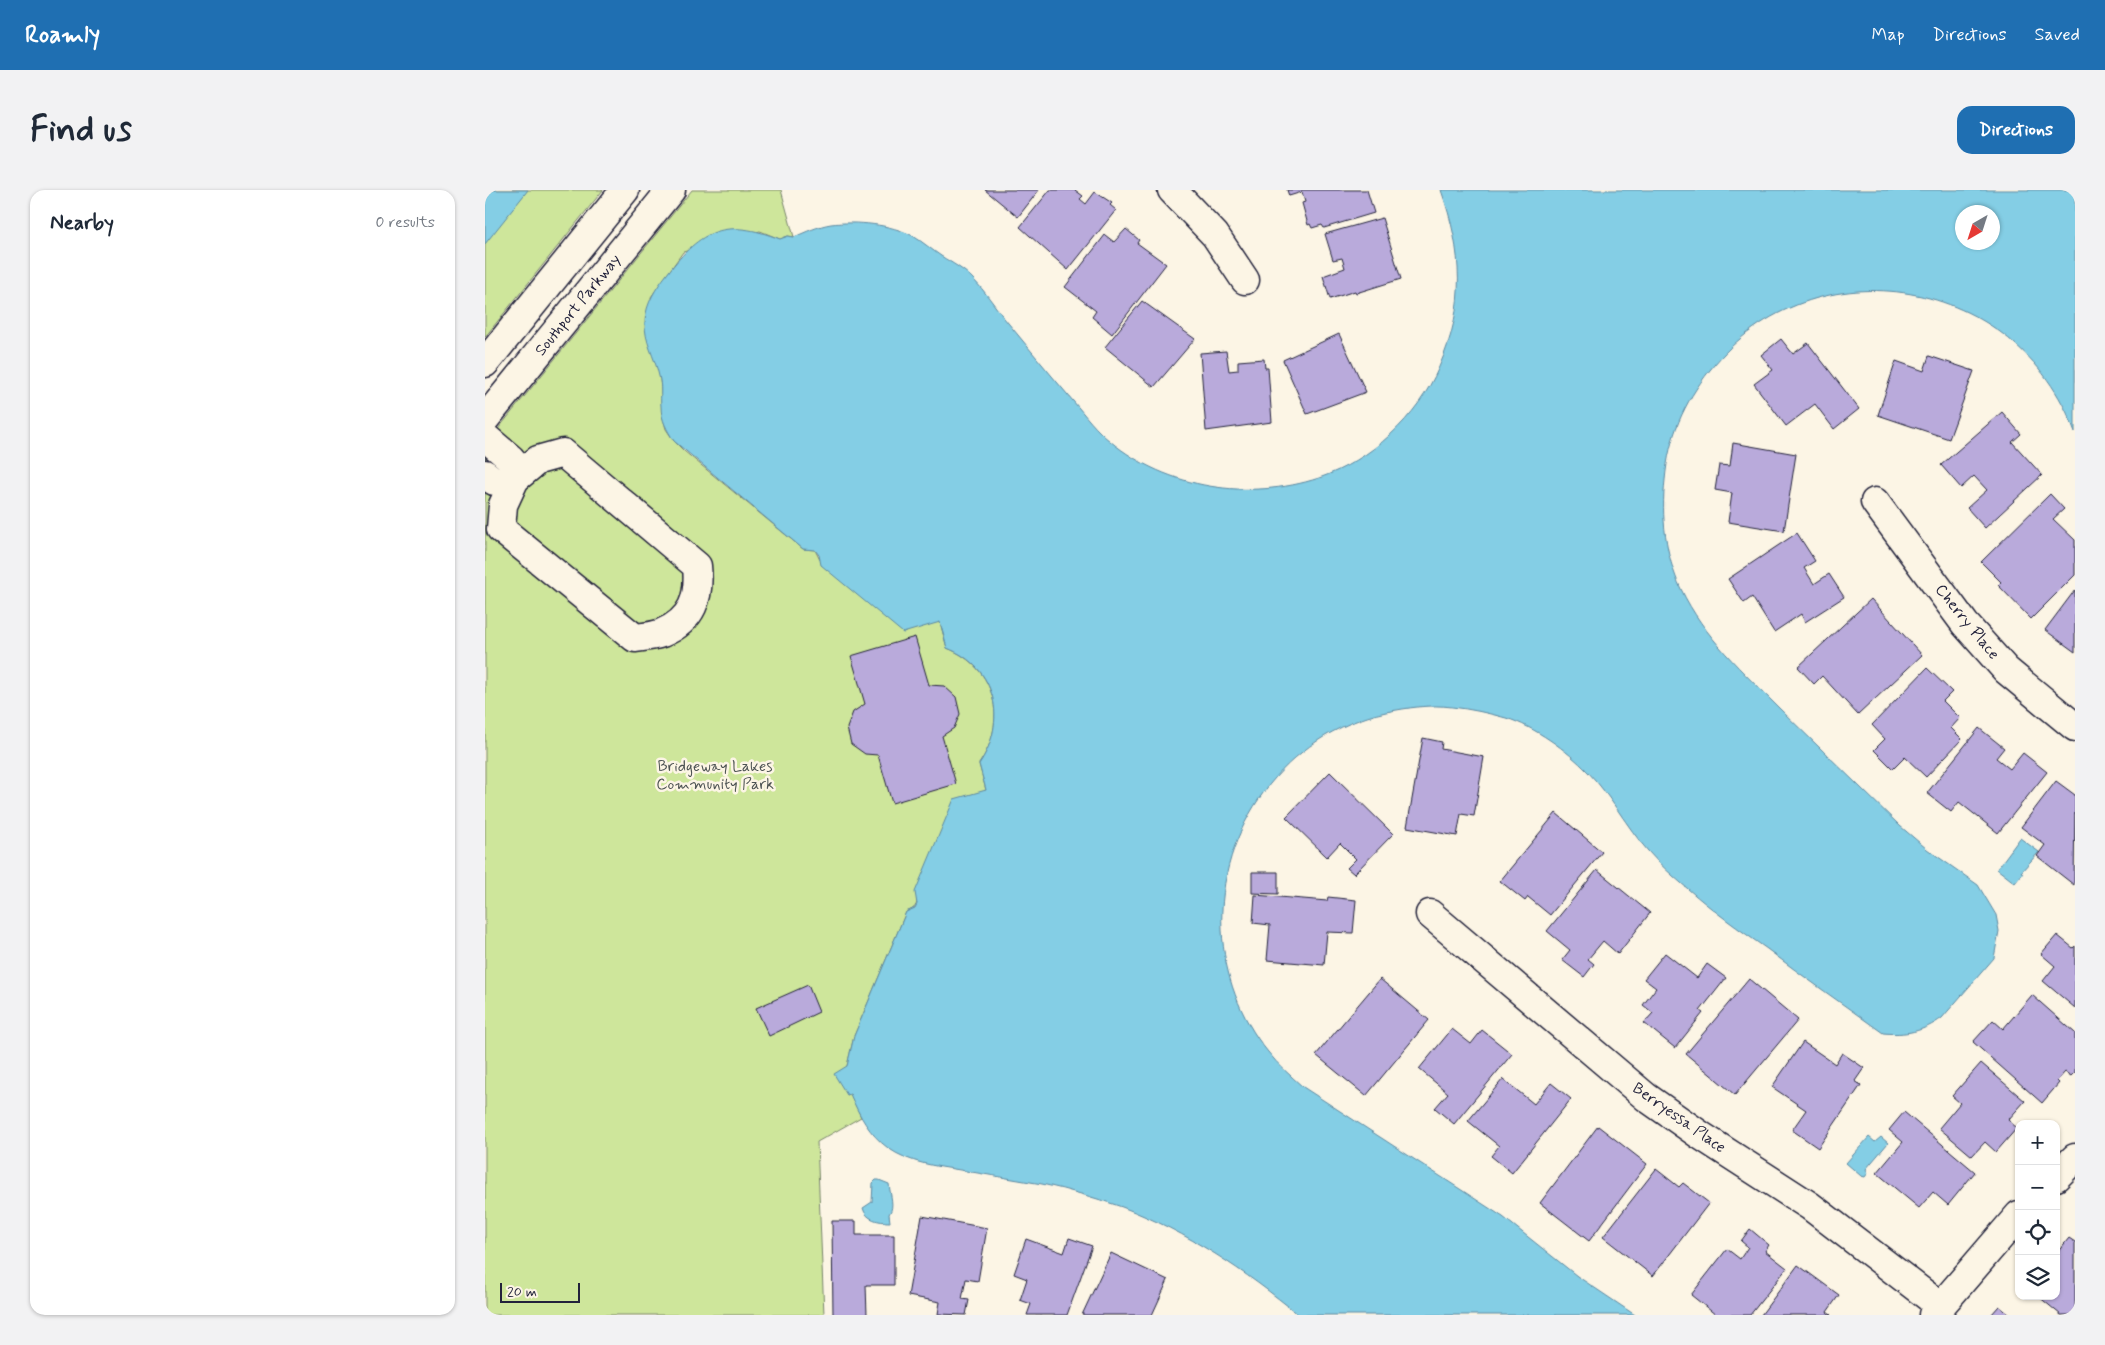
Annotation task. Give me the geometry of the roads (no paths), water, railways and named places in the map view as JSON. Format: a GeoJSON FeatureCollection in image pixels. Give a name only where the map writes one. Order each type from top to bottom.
{"type":"FeatureCollection","features":[{"type":"Feature","properties":{"kind":"street"},"geometry":{"type":"LineString","coordinates":[[485,363],[625,190]]}},
{"type":"Feature","properties":{"kind":"street","name":"Southport Parkway"},"geometry":{"type":"LineString","coordinates":[[485,419],[671,190]]}},
{"type":"Feature","properties":{"kind":"street"},"geometry":{"type":"LineString","coordinates":[[1172,190],[1215,235],[1245,280]]}},
{"type":"Feature","properties":{"kind":"street"},"geometry":{"type":"LineString","coordinates":[[485,437],[511,459],[515,479],[503,505],[501,529],[635,638],[662,633],[680,621],[695,603],[699,584],[697,566],[563,453],[537,460],[515,479],[494,481],[485,474]]}},
{"type":"Feature","properties":{"kind":"street","name":"Cherry Place"},"geometry":{"type":"LineString","coordinates":[[1875,502],[1971,631],[2006,670],[2075,727]]}},
{"type":"Feature","properties":{"kind":"street","name":"Berryessa Place"},"geometry":{"type":"LineString","coordinates":[[1430,914],[1646,1097],[1700,1135],[1810,1206],[1936,1310]]}},
{"type":"Feature","properties":{"kind":"street"},"geometry":{"type":"LineString","coordinates":[[2060,1173],[2075,1158]]}},
{"type":"Feature","properties":{"kind":"street"},"geometry":{"type":"LineString","coordinates":[[1936,1310],[2015,1220]]}},
{"type":"Feature","properties":{"kind":"water"},"geometry":{"type":"Polygon","coordinates":[[[485,190],[528,190],[485,244],[485,190]]]}},
{"type":"Feature","properties":{"kind":"water"},"geometry":{"type":"Polygon","coordinates":[[[1441,190],[2075,190],[2075,432],[2047,379],[2009,338],[1962,310],[1910,294],[1856,291],[1803,303],[1753,329],[1710,370],[1692,395],[1674,435],[1667,464],[1664,494],[1665,535],[1671,563],[1681,589],[1701,623],[1725,653],[1752,681],[1900,826],[1927,849],[1978,885],[1996,915],[1999,931],[1994,958],[1942,1018],[1928,1027],[1914,1032],[1883,1033],[1727,920],[1672,875],[1640,841],[1596,781],[1570,756],[1550,740],[1528,727],[1506,718],[1486,713],[1444,706],[1402,709],[1386,712],[1350,724],[1317,741],[1288,764],[1264,791],[1245,822],[1231,856],[1223,893],[1222,930],[1226,963],[1235,995],[1249,1025],[1272,1057],[1303,1087],[1503,1217],[1577,1276],[1635,1315],[1299,1315],[1258,1283],[1215,1254],[1170,1228],[1122,1207],[1052,1186],[923,1163],[896,1153],[881,1143],[865,1124],[850,1094],[847,1095],[834,1074],[847,1066],[854,1036],[906,912],[915,908],[917,904],[915,892],[954,799],[986,790],[979,764],[988,748],[993,731],[995,714],[993,697],[987,682],[977,668],[964,657],[947,648],[940,622],[903,633],[821,565],[819,555],[815,550],[803,549],[674,441],[663,420],[660,380],[645,329],[647,308],[659,285],[691,247],[703,238],[716,232],[729,229],[744,229],[780,239],[788,236],[794,237],[831,224],[862,223],[884,226],[913,236],[970,276],[1095,427],[1110,441],[1133,457],[1157,470],[1183,480],[1237,489],[1265,489],[1319,478],[1357,460],[1391,434],[1419,403],[1439,367],[1454,322],[1458,279],[1454,235],[1441,190]]]}},
{"type":"Feature","properties":{"kind":"water"},"geometry":{"type":"Polygon","coordinates":[[[2020,838],[2039,852],[2021,872],[2023,873],[2015,883],[1997,869],[2020,838]]]}},
{"type":"Feature","properties":{"kind":"water"},"geometry":{"type":"Polygon","coordinates":[[[1869,1137],[1875,1142],[1881,1137],[1888,1143],[1866,1169],[1868,1173],[1865,1177],[1861,1176],[1846,1163],[1869,1137]]]}},
{"type":"Feature","properties":{"kind":"water"},"geometry":{"type":"Polygon","coordinates":[[[879,1180],[889,1184],[892,1204],[889,1214],[890,1222],[877,1221],[870,1218],[863,1208],[872,1202],[873,1183],[879,1180]]]}},
{"type":"Feature","properties":{"kind":"park label","name":"Bridgeway Lakes Community Park"},"geometry":{"type":"Point","coordinates":[715,775]}}]}
